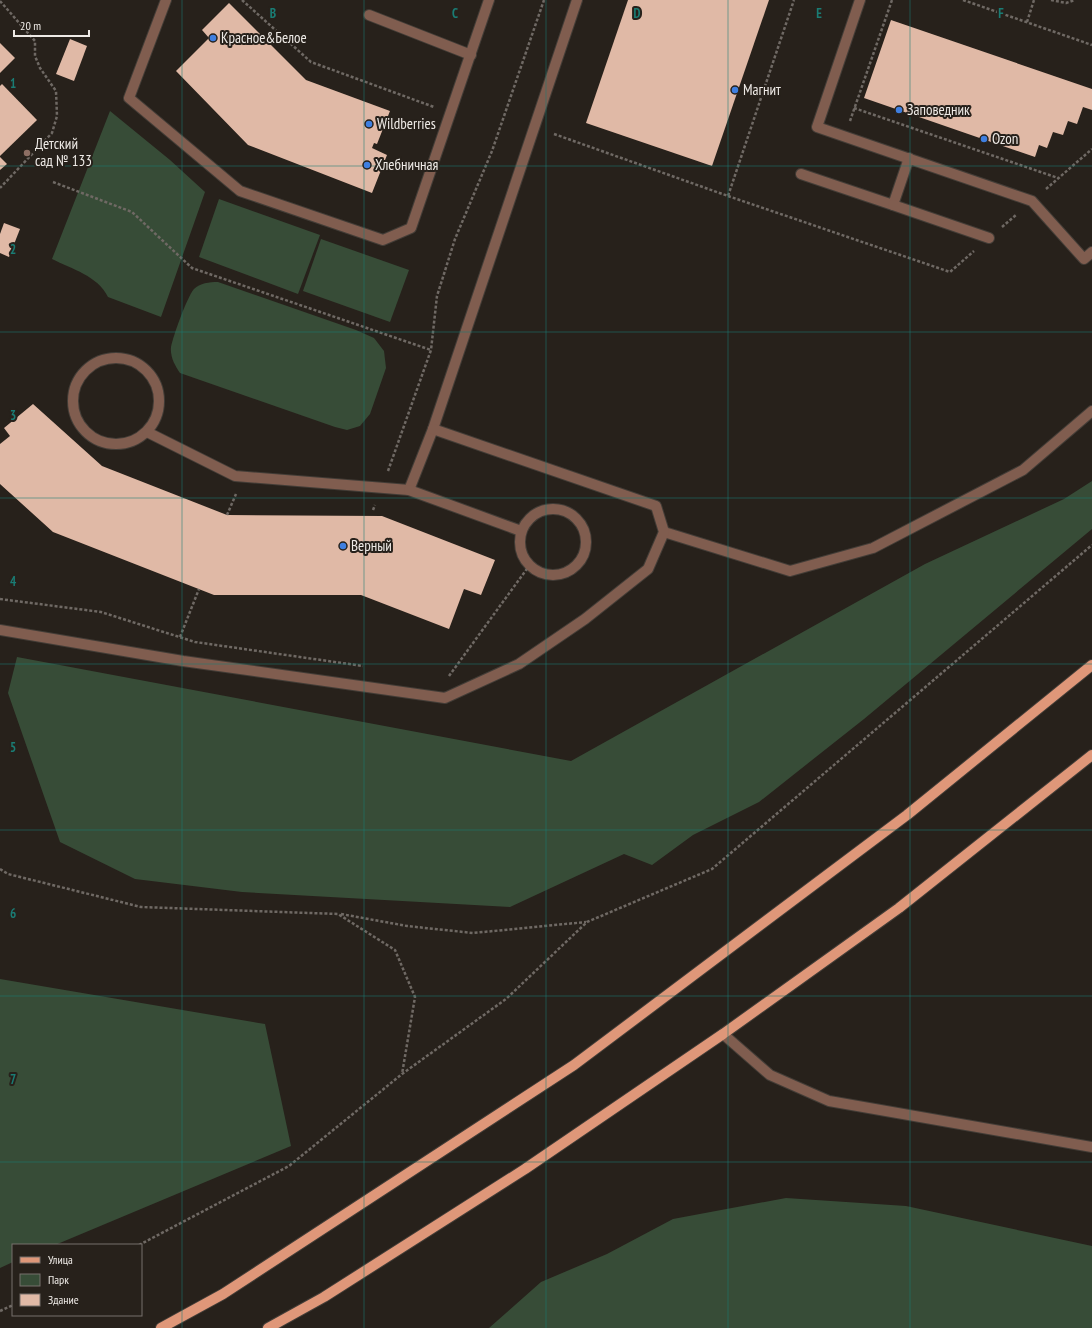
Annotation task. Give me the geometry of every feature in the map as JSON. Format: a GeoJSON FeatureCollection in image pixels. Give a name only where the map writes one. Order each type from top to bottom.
{"type":"FeatureCollection","features":[{"type":"Feature","properties":{"kind":"main road"},"geometry":{"type":"LineString","coordinates":[[161,1328],[223,1294],[574,1065],[907,815],[1092,665]]}},
{"type":"Feature","properties":{"kind":"main road"},"geometry":{"type":"LineString","coordinates":[[268,1328],[324,1297],[525,1169],[723,1034],[899,908],[1092,755]]}},
{"type":"Feature","properties":{"kind":"street"},"geometry":{"type":"LineString","coordinates":[[166,0],[129,98],[240,192],[383,240],[411,228],[489,0]]}},
{"type":"Feature","properties":{"kind":"street"},"geometry":{"type":"LineString","coordinates":[[409,490],[432,429],[577,0]]}},
{"type":"Feature","properties":{"kind":"street"},"geometry":{"type":"LineString","coordinates":[[860,0],[816,127],[1032,201],[1084,259],[1092,252]]}},
{"type":"Feature","properties":{"kind":"street"},"geometry":{"type":"LineString","coordinates":[[369,14],[471,55]]}},
{"type":"Feature","properties":{"kind":"street"},"geometry":{"type":"LineString","coordinates":[[893,206],[909,158]]}},
{"type":"Feature","properties":{"kind":"street"},"geometry":{"type":"LineString","coordinates":[[801,174],[989,238]]}},
{"type":"Feature","properties":{"kind":"street"},"geometry":{"type":"LineString","coordinates":[[104,359],[127,359],[147,370],[158,389],[158,412],[147,432],[128,443],[105,444],[86,432],[74,413],[74,390],[85,371],[104,359]]}},
{"type":"Feature","properties":{"kind":"street"},"geometry":{"type":"LineString","coordinates":[[664,532],[790,571],[873,548],[1023,470],[1092,410]]}},
{"type":"Feature","properties":{"kind":"street"},"geometry":{"type":"LineString","coordinates":[[0,630],[183,661],[445,698],[519,664],[585,619],[648,570],[664,532],[656,506],[432,429]]}},
{"type":"Feature","properties":{"kind":"street"},"geometry":{"type":"LineString","coordinates":[[147,432],[235,476],[409,490],[521,531]]}},
{"type":"Feature","properties":{"kind":"street"},"geometry":{"type":"LineString","coordinates":[[550,508],[568,511],[582,524],[584,530],[587,543],[581,561],[566,573],[547,575],[530,566],[520,550],[521,531],[532,515],[550,508]]}},
{"type":"Feature","properties":{"kind":"street"},"geometry":{"type":"LineString","coordinates":[[723,1034],[770,1075],[829,1101],[1092,1147]]}},
{"type":"Feature","properties":{"kind":"path"},"geometry":{"type":"LineString","coordinates":[[242,0],[311,62],[434,107]]}},
{"type":"Feature","properties":{"kind":"path"},"geometry":{"type":"LineString","coordinates":[[373,510],[431,350],[438,296],[455,239],[492,151],[544,0]]}},
{"type":"Feature","properties":{"kind":"path"},"geometry":{"type":"LineString","coordinates":[[728,196],[794,0]]}},
{"type":"Feature","properties":{"kind":"path"},"geometry":{"type":"LineString","coordinates":[[845,136],[892,0]]}},
{"type":"Feature","properties":{"kind":"path"},"geometry":{"type":"LineString","coordinates":[[963,0],[1092,44]]}},
{"type":"Feature","properties":{"kind":"path"},"geometry":{"type":"LineString","coordinates":[[978,5],[979,0]]}},
{"type":"Feature","properties":{"kind":"path"},"geometry":{"type":"LineString","coordinates":[[1027,22],[1034,0]]}},
{"type":"Feature","properties":{"kind":"path"},"geometry":{"type":"LineString","coordinates":[[1050,0],[1066,3],[1075,0]]}},
{"type":"Feature","properties":{"kind":"path"},"geometry":{"type":"LineString","coordinates":[[0,1],[35,41],[35,56],[40,68],[56,91],[57,116],[52,133],[0,188]]}},
{"type":"Feature","properties":{"kind":"path"},"geometry":{"type":"LineString","coordinates":[[854,108],[1059,178]]}},
{"type":"Feature","properties":{"kind":"path"},"geometry":{"type":"LineString","coordinates":[[554,134],[728,196],[950,272]]}},
{"type":"Feature","properties":{"kind":"path"},"geometry":{"type":"LineString","coordinates":[[53,182],[132,212],[192,268],[431,350]]}},
{"type":"Feature","properties":{"kind":"path"},"geometry":{"type":"LineString","coordinates":[[0,869],[8,874],[141,907],[338,914],[407,926],[473,933],[587,922],[712,869],[1092,545]]}},
{"type":"Feature","properties":{"kind":"path"},"geometry":{"type":"LineString","coordinates":[[447,679],[530,566]]}},
{"type":"Feature","properties":{"kind":"path"},"geometry":{"type":"LineString","coordinates":[[180,637],[199,589]]}},
{"type":"Feature","properties":{"kind":"path"},"geometry":{"type":"LineString","coordinates":[[0,599],[101,612],[195,642],[368,667]]}},
{"type":"Feature","properties":{"kind":"path"},"geometry":{"type":"LineString","coordinates":[[338,914],[395,950],[415,998],[402,1074]]}},
{"type":"Feature","properties":{"kind":"path"},"geometry":{"type":"LineString","coordinates":[[141,1244],[289,1166],[402,1074],[506,999],[587,922]]}},
{"type":"Feature","properties":{"kind":"path"},"geometry":{"type":"LineString","coordinates":[[0,1311],[12,1305]]}},
{"type":"Feature","properties":{"kind":"green space"},"geometry":{"type":"Polygon","coordinates":[[[110,111],[170,160],[205,192],[161,317],[108,297],[104,290],[91,278],[52,259],[110,111]]]}},
{"type":"Feature","properties":{"kind":"green space"},"geometry":{"type":"Polygon","coordinates":[[[219,199],[320,235],[298,294],[199,257],[219,199]]]}},
{"type":"Feature","properties":{"kind":"green space"},"geometry":{"type":"Polygon","coordinates":[[[321,239],[409,270],[390,322],[303,291],[321,239]]]}},
{"type":"Feature","properties":{"kind":"green space"},"geometry":{"type":"Polygon","coordinates":[[[218,282],[356,330],[374,338],[384,351],[386,368],[370,414],[360,426],[347,430],[335,427],[180,373],[172,358],[171,347],[184,308],[191,293],[196,287],[205,283],[218,282]]]}},
{"type":"Feature","properties":{"kind":"green space"},"geometry":{"type":"Polygon","coordinates":[[[1092,481],[1092,529],[864,719],[759,802],[693,835],[652,865],[624,854],[510,907],[242,892],[135,879],[60,842],[8,693],[17,657],[571,761],[925,564],[1064,499],[1092,481]]]}},
{"type":"Feature","properties":{"kind":"green space"},"geometry":{"type":"Polygon","coordinates":[[[0,979],[265,1024],[291,1146],[57,1244],[12,1244],[12,1262],[0,1268],[0,979]]]}},
{"type":"Feature","properties":{"kind":"green space"},"geometry":{"type":"Polygon","coordinates":[[[786,1198],[906,1206],[1092,1246],[1092,1328],[489,1328],[541,1282],[607,1254],[673,1219],[786,1198]]]}},
{"type":"Feature","properties":{"kind":"building"},"geometry":{"type":"Polygon","coordinates":[[[628,0],[769,0],[712,166],[586,123],[628,0]]]}},
{"type":"Feature","properties":{"kind":"building"},"geometry":{"type":"Polygon","coordinates":[[[229,3],[306,80],[390,111],[377,144],[374,143],[372,148],[387,155],[372,193],[248,145],[176,71],[209,38],[202,30],[229,3]]]}},
{"type":"Feature","properties":{"kind":"building"},"geometry":{"type":"Polygon","coordinates":[[[891,20],[1092,89],[1092,110],[1083,107],[1077,124],[1068,121],[1063,135],[1053,132],[1047,148],[1039,145],[1035,157],[864,98],[891,20]]]}},
{"type":"Feature","properties":{"kind":"building"},"geometry":{"type":"Polygon","coordinates":[[[70,39],[87,46],[74,81],[56,74],[70,39]]]}},
{"type":"Feature","properties":{"kind":"building"},"geometry":{"type":"Polygon","coordinates":[[[0,43],[15,58],[0,73],[0,43]]]}},
{"type":"Feature","properties":{"kind":"building"},"geometry":{"type":"Polygon","coordinates":[[[2,84],[37,120],[0,156],[0,86],[2,84]]]}},
{"type":"Feature","properties":{"kind":"building"},"geometry":{"type":"Polygon","coordinates":[[[0,157],[7,164],[0,170],[0,157]]]}},
{"type":"Feature","properties":{"kind":"building"},"geometry":{"type":"Polygon","coordinates":[[[4,223],[20,229],[9,257],[0,253],[0,234],[4,223]]]}},
{"type":"Feature","properties":{"kind":"building"},"geometry":{"type":"Polygon","coordinates":[[[33,404],[102,466],[227,515],[382,516],[495,560],[481,595],[464,589],[449,629],[361,595],[214,595],[53,532],[0,484],[0,444],[10,436],[4,428],[33,404]]]}},
{"type":"Feature","properties":{"kind":"place","name":"Красное&Белое"},"geometry":{"type":"Point","coordinates":[213,38]}},
{"type":"Feature","properties":{"kind":"place","name":"Магнит"},"geometry":{"type":"Point","coordinates":[735,90]}},
{"type":"Feature","properties":{"kind":"place","name":"Заповедник"},"geometry":{"type":"Point","coordinates":[899,110]}},
{"type":"Feature","properties":{"kind":"place","name":"Wildberries"},"geometry":{"type":"Point","coordinates":[369,124]}},
{"type":"Feature","properties":{"kind":"place","name":"Ozon"},"geometry":{"type":"Point","coordinates":[984,139]}},
{"type":"Feature","properties":{"kind":"place","name":"Детский сад № 133"},"geometry":{"type":"Point","coordinates":[27,153]}},
{"type":"Feature","properties":{"kind":"place","name":"Хлебничная"},"geometry":{"type":"Point","coordinates":[367,165]}},
{"type":"Feature","properties":{"kind":"place","name":"Верный"},"geometry":{"type":"Point","coordinates":[343,546]}}]}
